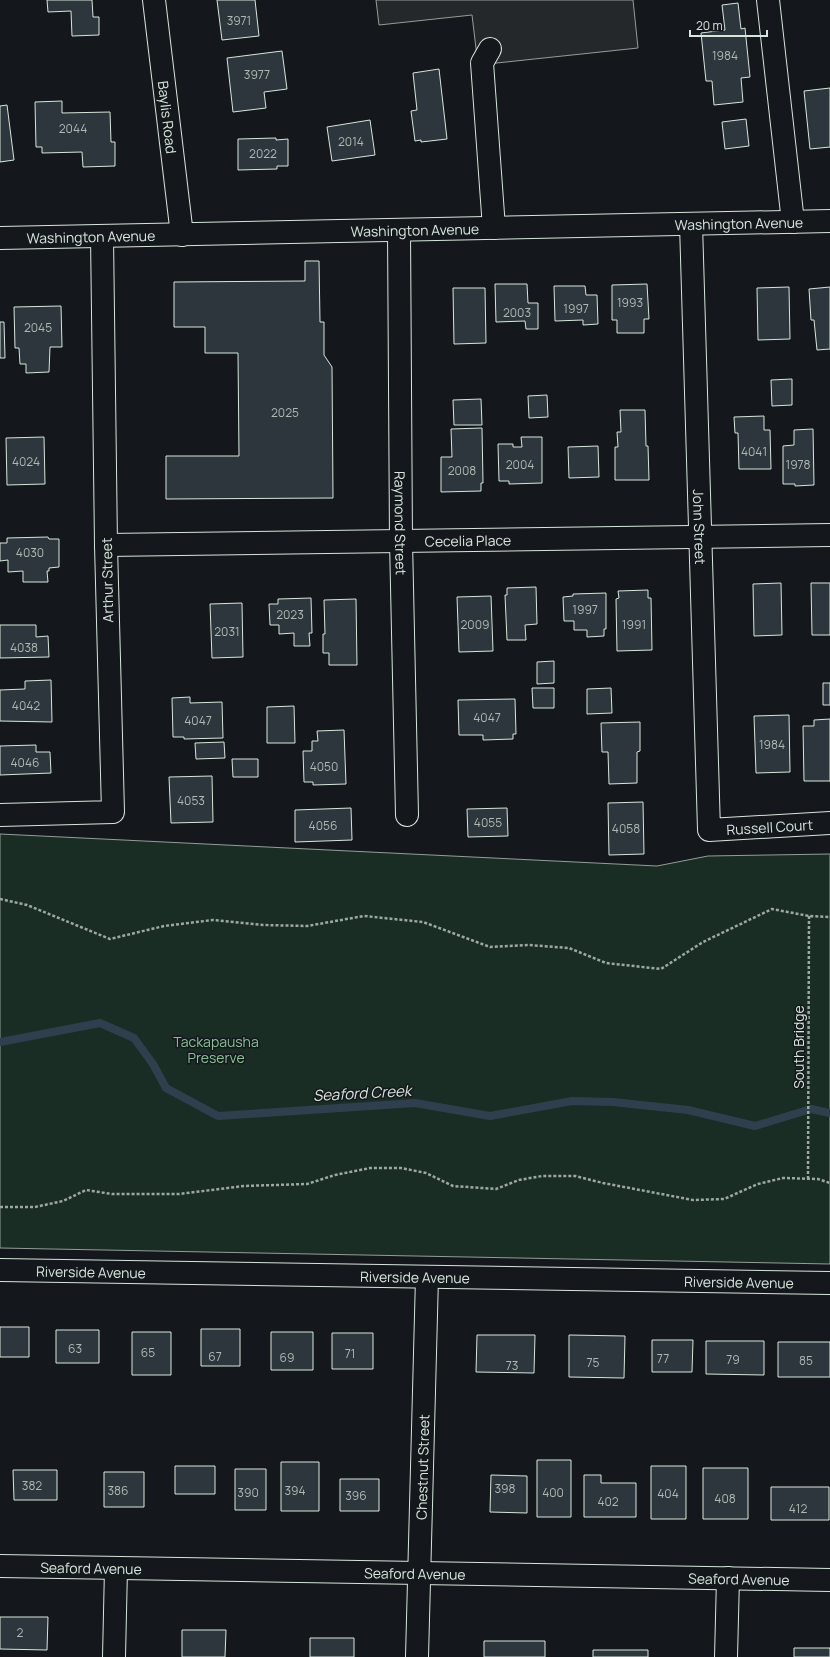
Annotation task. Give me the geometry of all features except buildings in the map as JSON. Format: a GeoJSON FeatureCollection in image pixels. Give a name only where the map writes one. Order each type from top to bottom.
{"type":"FeatureCollection","features":[{"type":"Feature","properties":{"kind":"street","name":"Baylis Road"},"geometry":{"type":"LineString","coordinates":[[154,0],[182,235]]}},
{"type":"Feature","properties":{"kind":"street"},"geometry":{"type":"LineString","coordinates":[[768,0],[793,222]]}},
{"type":"Feature","properties":{"kind":"street"},"geometry":{"type":"LineString","coordinates":[[490,50],[482,63],[494,228]]}},
{"type":"Feature","properties":{"kind":"street","name":"Washington Avenue"},"geometry":{"type":"LineString","coordinates":[[0,238],[830,221]]}},
{"type":"Feature","properties":{"kind":"street","name":"John Street"},"geometry":{"type":"LineString","coordinates":[[691,224],[699,537],[709,830]]}},
{"type":"Feature","properties":{"kind":"street","name":"Raymond Street"},"geometry":{"type":"LineString","coordinates":[[399,230],[401,541],[407,815]]}},
{"type":"Feature","properties":{"kind":"street","name":"Arthur Street"},"geometry":{"type":"LineString","coordinates":[[0,815],[113,812],[106,545],[102,236]]}},
{"type":"Feature","properties":{"kind":"street","name":"Cecelia Place"},"geometry":{"type":"LineString","coordinates":[[106,545],[830,535]]}},
{"type":"Feature","properties":{"kind":"street","name":"Russell Court"},"geometry":{"type":"LineString","coordinates":[[709,830],[830,823]]}},
{"type":"Feature","properties":{"kind":"street","name":"Riverside Avenue"},"geometry":{"type":"LineString","coordinates":[[0,1270],[830,1283]]}},
{"type":"Feature","properties":{"kind":"street","name":"Chestnut Street"},"geometry":{"type":"LineString","coordinates":[[418,1657],[427,1277]]}},
{"type":"Feature","properties":{"kind":"street","name":"Seaford Avenue"},"geometry":{"type":"LineString","coordinates":[[0,1566],[830,1580]]}},
{"type":"Feature","properties":{"kind":"street"},"geometry":{"type":"LineString","coordinates":[[114,1657],[116,1568]]}},
{"type":"Feature","properties":{"kind":"street"},"geometry":{"type":"LineString","coordinates":[[726,1657],[728,1578]]}},
{"type":"Feature","properties":{"kind":"path"},"geometry":{"type":"LineString","coordinates":[[0,899],[27,905],[110,939],[164,926],[213,920],[263,925],[307,926],[364,916],[422,922],[490,947],[529,945],[569,948],[606,963],[661,969],[703,942],[772,908],[809,916],[830,917]]}},
{"type":"Feature","properties":{"kind":"path","name":"South Bridge"},"geometry":{"type":"LineString","coordinates":[[808,1179],[809,916]]}},
{"type":"Feature","properties":{"kind":"path"},"geometry":{"type":"LineString","coordinates":[[0,1207],[35,1207],[63,1201],[86,1190],[112,1194],[179,1194],[244,1186],[307,1184],[370,1168],[401,1168],[426,1174],[453,1186],[496,1188],[519,1180],[542,1176],[576,1176],[603,1183],[693,1200],[724,1199],[758,1184],[783,1178],[818,1179],[830,1184]]}},
{"type":"Feature","properties":{"kind":"green space","name":"Tackapausha Preserve"},"geometry":{"type":"Polygon","coordinates":[[[0,834],[657,866],[708,856],[830,854],[830,1264],[0,1248],[0,834]]]}},
{"type":"Feature","properties":{"kind":"shaded area"},"geometry":{"type":"Polygon","coordinates":[[[376,0],[633,0],[638,48],[478,65],[472,15],[379,25],[376,0]]]}},
{"type":"Feature","properties":{"kind":"waterway","name":"Seaford Creek"},"geometry":{"type":"LineString","coordinates":[[0,1042],[100,1023],[134,1038],[153,1064],[166,1088],[218,1116],[415,1103],[490,1116],[572,1101],[613,1102],[688,1110],[755,1126],[811,1109],[830,1113]]}}]}
